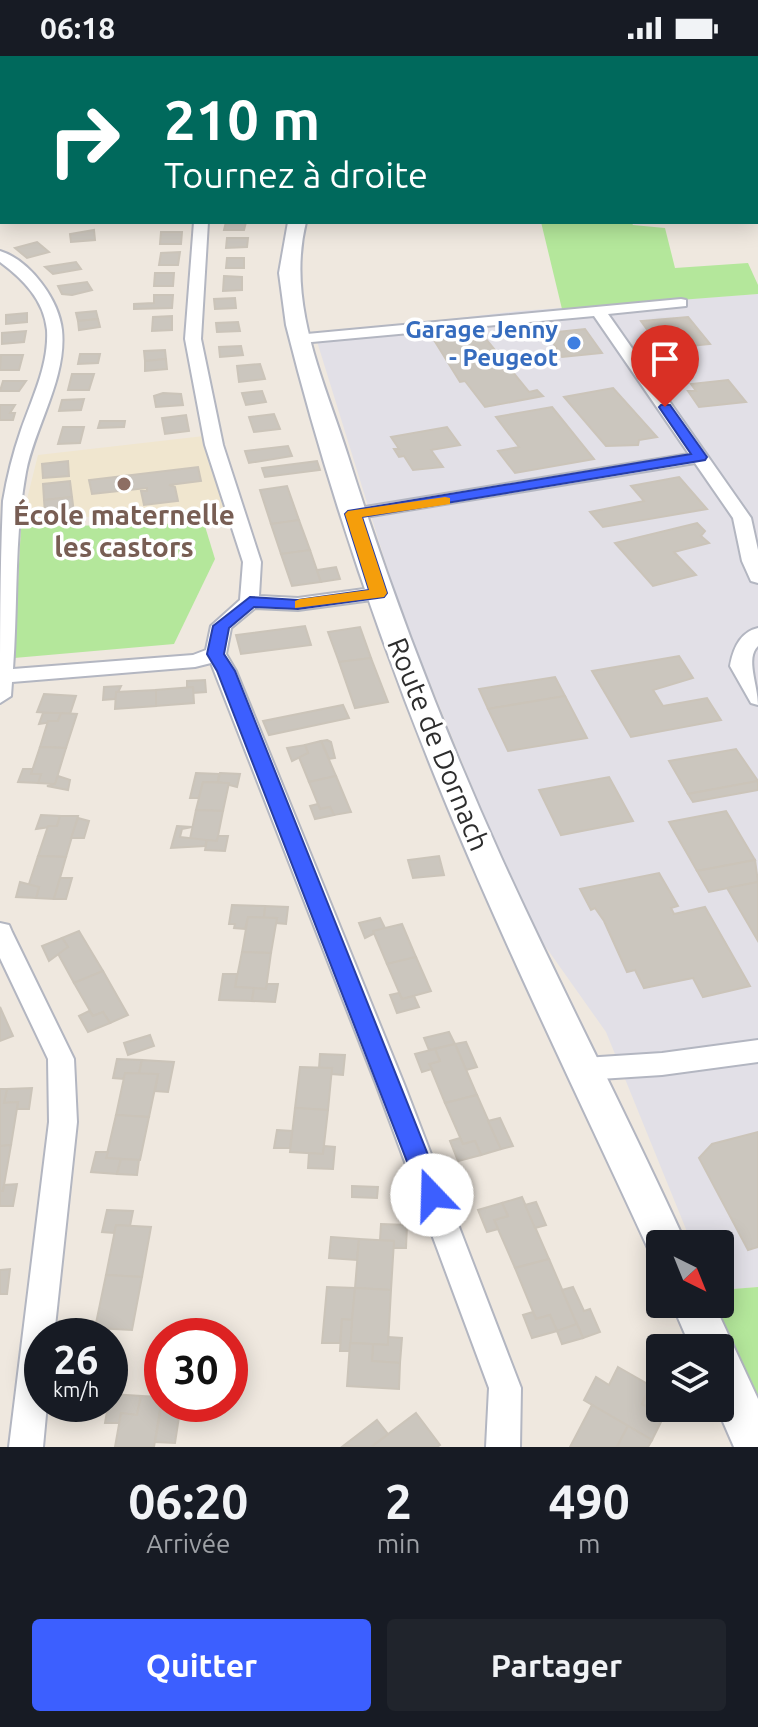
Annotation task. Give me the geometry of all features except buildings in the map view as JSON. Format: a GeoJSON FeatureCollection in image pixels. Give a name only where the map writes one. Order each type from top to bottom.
{"type":"FeatureCollection","features":[{"type":"Feature","properties":{"kind":"main road","name":"Route de Dornach"},"geometry":{"type":"LineString","coordinates":[[296,224],[288,246],[287,270],[301,338],[379,593],[486,859],[659,1230]]}},
{"type":"Feature","properties":{"kind":"main road"},"geometry":{"type":"LineString","coordinates":[[734,1395],[757,1447]]}},
{"type":"Feature","properties":{"kind":"street"},"geometry":{"type":"LineString","coordinates":[[201,224],[193,339],[214,445],[252,562],[248,588],[250,602]]}},
{"type":"Feature","properties":{"kind":"street"},"geometry":{"type":"LineString","coordinates":[[0,255],[37,286],[54,326],[54,347],[20,458],[15,491],[1,686],[195,661],[216,654]]}},
{"type":"Feature","properties":{"kind":"street"},"geometry":{"type":"LineString","coordinates":[[301,338],[681,303]]}},
{"type":"Feature","properties":{"kind":"street"},"geometry":{"type":"LineString","coordinates":[[597,309],[742,518],[751,561],[758,577]]}},
{"type":"Feature","properties":{"kind":"street"},"geometry":{"type":"LineString","coordinates":[[353,514],[700,457]]}},
{"type":"Feature","properties":{"kind":"street"},"geometry":{"type":"LineString","coordinates":[[379,593],[298,604],[250,602],[221,626],[216,654],[226,671],[390,1084],[505,1388],[503,1447]]}},
{"type":"Feature","properties":{"kind":"street"},"geometry":{"type":"LineString","coordinates":[[758,634],[743,649],[740,666],[758,698]]}},
{"type":"Feature","properties":{"kind":"street"},"geometry":{"type":"LineString","coordinates":[[0,932],[61,1059],[63,1122],[26,1447]]}},
{"type":"Feature","properties":{"kind":"street"},"geometry":{"type":"LineString","coordinates":[[584,1069],[662,1064],[758,1051]]}},
{"type":"Feature","properties":{"kind":"shaded area"},"geometry":{"type":"Polygon","coordinates":[[[758,294],[758,1287],[734,1289],[734,1230],[686,1230],[606,1032],[526,919],[400,609],[315,335],[518,311],[758,294]]]}},
{"type":"Feature","properties":{"kind":"shaded area","name":"École maternelle les castors"},"geometry":{"type":"Polygon","coordinates":[[[204,436],[226,513],[22,519],[38,455],[204,436]]]}},
{"type":"Feature","properties":{"kind":"green space"},"geometry":{"type":"Polygon","coordinates":[[[541,224],[632,224],[665,228],[675,268],[748,263],[758,285],[758,294],[562,309],[541,224]]]}},
{"type":"Feature","properties":{"kind":"green space"},"geometry":{"type":"Polygon","coordinates":[[[204,523],[215,559],[174,644],[14,658],[21,527],[204,523]]]}},
{"type":"Feature","properties":{"kind":"green space"},"geometry":{"type":"Polygon","coordinates":[[[758,1287],[758,1405],[734,1347],[734,1334],[728,1334],[722,1318],[734,1318],[734,1289],[758,1287]]]}},
{"type":"Feature","properties":{"kind":"slow traffic"},"geometry":{"type":"LineString","coordinates":[[300,604],[379,593],[353,514],[445,501]]}},
{"type":"Feature","properties":{"kind":"place","name":"Garage Jenny - Peugeot"},"geometry":{"type":"Point","coordinates":[574,343]}},
{"type":"Feature","properties":{"kind":"place","name":"École maternelle les castors"},"geometry":{"type":"Point","coordinates":[124,484]}},
{"type":"Feature","properties":{"kind":"route"},"geometry":{"type":"LineString","coordinates":[[432,1195],[226,671],[216,654],[221,626],[250,602],[298,604],[379,593],[353,514],[393,510],[700,457],[665,407]]}}]}
